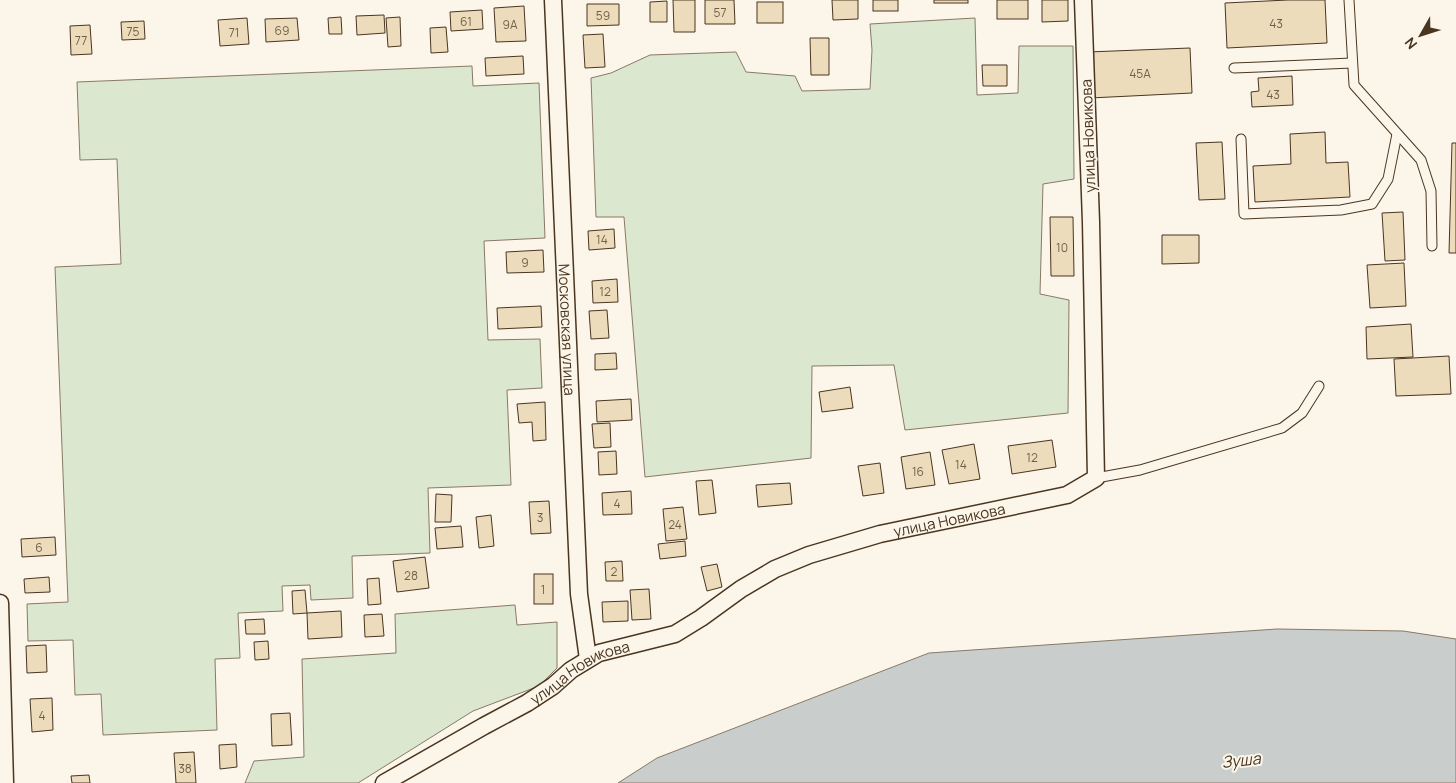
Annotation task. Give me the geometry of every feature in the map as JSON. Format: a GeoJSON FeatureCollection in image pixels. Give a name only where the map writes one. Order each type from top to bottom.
{"type":"FeatureCollection","features":[{"type":"Feature","properties":{"kind":"street","name":"Московская улица"},"geometry":{"type":"LineString","coordinates":[[553,0],[579,594],[588,660]]}},
{"type":"Feature","properties":{"kind":"street","name":"улица Новикова"},"geometry":{"type":"LineString","coordinates":[[384,783],[484,726],[527,704],[572,670],[599,653],[675,634],[741,589],[775,569],[809,556],[880,534],[1067,495],[1096,478],[1084,0]]}},
{"type":"Feature","properties":{"kind":"street"},"geometry":{"type":"LineString","coordinates":[[0,603],[5,783]]}},
{"type":"Feature","properties":{"kind":"lane"},"geometry":{"type":"LineString","coordinates":[[1349,0],[1354,85],[1421,160],[1431,190],[1432,246]]}},
{"type":"Feature","properties":{"kind":"lane"},"geometry":{"type":"LineString","coordinates":[[1234,68],[1352,64]]}},
{"type":"Feature","properties":{"kind":"lane"},"geometry":{"type":"LineString","coordinates":[[1241,138],[1244,214],[1341,210],[1372,204],[1388,180],[1397,134]]}},
{"type":"Feature","properties":{"kind":"lane"},"geometry":{"type":"LineString","coordinates":[[1096,478],[1140,470],[1282,428],[1302,414],[1319,386]]}},
{"type":"Feature","properties":{"kind":"green space"},"geometry":{"type":"Polygon","coordinates":[[[975,18],[977,95],[1018,93],[1019,46],[1073,46],[1074,179],[1043,184],[1040,294],[1069,300],[1068,413],[905,430],[894,365],[812,366],[811,458],[645,477],[624,217],[596,217],[591,78],[611,73],[650,55],[736,52],[746,72],[795,76],[802,91],[870,89],[872,50],[870,24],[975,18]]]}},
{"type":"Feature","properties":{"kind":"green space"},"geometry":{"type":"Polygon","coordinates":[[[472,66],[473,86],[539,83],[545,238],[484,241],[488,340],[540,339],[542,388],[507,390],[511,485],[428,488],[430,553],[352,556],[353,598],[311,600],[310,585],[282,586],[283,611],[238,613],[240,658],[215,659],[217,730],[103,735],[101,694],[75,695],[73,640],[28,641],[27,604],[68,602],[55,267],[121,264],[117,159],[80,160],[77,82],[472,66]]]}},
{"type":"Feature","properties":{"kind":"green space"},"geometry":{"type":"Polygon","coordinates":[[[515,605],[517,625],[557,622],[557,668],[539,686],[473,711],[358,783],[245,783],[254,761],[304,757],[302,659],[396,653],[395,614],[515,605]]]}},
{"type":"Feature","properties":{"kind":"water","name":"Зуша"},"geometry":{"type":"Polygon","coordinates":[[[1277,629],[1403,631],[1456,639],[1456,783],[618,783],[657,758],[929,653],[1277,629]]]}},
{"type":"Feature","properties":{"kind":"building"},"geometry":{"type":"Polygon","coordinates":[[[673,0],[695,0],[695,32],[674,32],[673,0]]]}},
{"type":"Feature","properties":{"kind":"building"},"geometry":{"type":"Polygon","coordinates":[[[705,0],[734,0],[735,24],[705,24],[705,0]]]}},
{"type":"Feature","properties":{"kind":"building"},"geometry":{"type":"Polygon","coordinates":[[[832,0],[858,0],[858,19],[833,20],[832,0]]]}},
{"type":"Feature","properties":{"kind":"building"},"geometry":{"type":"Polygon","coordinates":[[[873,0],[898,0],[898,11],[873,11],[873,0]]]}},
{"type":"Feature","properties":{"kind":"building"},"geometry":{"type":"Polygon","coordinates":[[[934,0],[968,0],[968,3],[934,3],[934,0]]]}},
{"type":"Feature","properties":{"kind":"building"},"geometry":{"type":"Polygon","coordinates":[[[997,0],[1028,0],[1028,19],[997,19],[997,0]]]}},
{"type":"Feature","properties":{"kind":"building"},"geometry":{"type":"Polygon","coordinates":[[[1042,0],[1068,0],[1068,21],[1042,22],[1042,0]]]}},
{"type":"Feature","properties":{"kind":"building"},"geometry":{"type":"Polygon","coordinates":[[[1325,0],[1327,43],[1227,48],[1225,3],[1325,0]]]}},
{"type":"Feature","properties":{"kind":"building"},"geometry":{"type":"Polygon","coordinates":[[[667,1],[667,22],[650,22],[650,2],[667,1]]]}},
{"type":"Feature","properties":{"kind":"building"},"geometry":{"type":"Polygon","coordinates":[[[757,2],[783,2],[783,23],[757,23],[757,2]]]}},
{"type":"Feature","properties":{"kind":"building"},"geometry":{"type":"Polygon","coordinates":[[[587,4],[619,4],[619,25],[587,26],[587,4]]]}},
{"type":"Feature","properties":{"kind":"building"},"geometry":{"type":"Polygon","coordinates":[[[524,6],[526,41],[496,42],[494,8],[524,6]]]}},
{"type":"Feature","properties":{"kind":"building"},"geometry":{"type":"Polygon","coordinates":[[[482,10],[483,29],[451,31],[450,12],[482,10]]]}},
{"type":"Feature","properties":{"kind":"building"},"geometry":{"type":"Polygon","coordinates":[[[384,15],[385,33],[357,35],[356,16],[384,15]]]}},
{"type":"Feature","properties":{"kind":"building"},"geometry":{"type":"Polygon","coordinates":[[[341,17],[342,34],[329,34],[328,18],[341,17]]]}},
{"type":"Feature","properties":{"kind":"building"},"geometry":{"type":"Polygon","coordinates":[[[400,17],[401,46],[388,47],[386,18],[400,17]]]}},
{"type":"Feature","properties":{"kind":"building"},"geometry":{"type":"Polygon","coordinates":[[[247,18],[249,44],[220,46],[218,20],[247,18]]]}},
{"type":"Feature","properties":{"kind":"building"},"geometry":{"type":"Polygon","coordinates":[[[297,18],[299,40],[266,42],[265,19],[297,18]]]}},
{"type":"Feature","properties":{"kind":"building"},"geometry":{"type":"Polygon","coordinates":[[[144,21],[145,39],[122,40],[121,22],[144,21]]]}},
{"type":"Feature","properties":{"kind":"building"},"geometry":{"type":"Polygon","coordinates":[[[90,25],[92,54],[71,55],[70,26],[90,25]]]}},
{"type":"Feature","properties":{"kind":"building"},"geometry":{"type":"Polygon","coordinates":[[[446,27],[448,52],[431,53],[430,28],[446,27]]]}},
{"type":"Feature","properties":{"kind":"building"},"geometry":{"type":"Polygon","coordinates":[[[603,34],[605,67],[585,68],[583,35],[603,34]]]}},
{"type":"Feature","properties":{"kind":"building"},"geometry":{"type":"Polygon","coordinates":[[[810,38],[829,38],[829,75],[811,75],[810,38]]]}},
{"type":"Feature","properties":{"kind":"building"},"geometry":{"type":"Polygon","coordinates":[[[1190,48],[1192,93],[1090,98],[1088,52],[1190,48]]]}},
{"type":"Feature","properties":{"kind":"building"},"geometry":{"type":"Polygon","coordinates":[[[523,56],[524,74],[486,76],[485,58],[523,56]]]}},
{"type":"Feature","properties":{"kind":"building"},"geometry":{"type":"Polygon","coordinates":[[[982,65],[1007,65],[1007,86],[983,86],[982,65]]]}},
{"type":"Feature","properties":{"kind":"building"},"geometry":{"type":"Polygon","coordinates":[[[1292,76],[1293,105],[1252,107],[1251,92],[1259,91],[1258,78],[1292,76]]]}},
{"type":"Feature","properties":{"kind":"building"},"geometry":{"type":"Polygon","coordinates":[[[1325,132],[1326,163],[1348,162],[1350,197],[1255,202],[1253,166],[1291,164],[1290,134],[1325,132]]]}},
{"type":"Feature","properties":{"kind":"building"},"geometry":{"type":"Polygon","coordinates":[[[1222,142],[1225,199],[1199,200],[1196,143],[1222,142]]]}},
{"type":"Feature","properties":{"kind":"building"},"geometry":{"type":"Polygon","coordinates":[[[1452,143],[1456,143],[1456,253],[1449,253],[1452,143]]]}},
{"type":"Feature","properties":{"kind":"building"},"geometry":{"type":"Polygon","coordinates":[[[1403,212],[1405,260],[1385,261],[1382,213],[1403,212]]]}},
{"type":"Feature","properties":{"kind":"building"},"geometry":{"type":"Polygon","coordinates":[[[1050,217],[1073,217],[1074,276],[1051,276],[1050,217]]]}},
{"type":"Feature","properties":{"kind":"building"},"geometry":{"type":"Polygon","coordinates":[[[614,229],[615,248],[589,250],[588,231],[614,229]]]}},
{"type":"Feature","properties":{"kind":"building"},"geometry":{"type":"Polygon","coordinates":[[[1162,235],[1199,235],[1199,263],[1162,264],[1162,235]]]}},
{"type":"Feature","properties":{"kind":"building"},"geometry":{"type":"Polygon","coordinates":[[[543,250],[544,272],[507,273],[506,252],[543,250]]]}},
{"type":"Feature","properties":{"kind":"building"},"geometry":{"type":"Polygon","coordinates":[[[1404,263],[1406,306],[1370,308],[1367,265],[1404,263]]]}},
{"type":"Feature","properties":{"kind":"building"},"geometry":{"type":"Polygon","coordinates":[[[617,279],[618,302],[593,303],[592,281],[617,279]]]}},
{"type":"Feature","properties":{"kind":"building"},"geometry":{"type":"Polygon","coordinates":[[[541,306],[542,327],[498,329],[497,308],[541,306]]]}},
{"type":"Feature","properties":{"kind":"building"},"geometry":{"type":"Polygon","coordinates":[[[607,310],[609,338],[591,339],[589,311],[607,310]]]}},
{"type":"Feature","properties":{"kind":"building"},"geometry":{"type":"Polygon","coordinates":[[[1411,324],[1413,357],[1367,359],[1366,327],[1411,324]]]}},
{"type":"Feature","properties":{"kind":"building"},"geometry":{"type":"Polygon","coordinates":[[[616,353],[617,369],[595,370],[595,354],[616,353]]]}},
{"type":"Feature","properties":{"kind":"building"},"geometry":{"type":"Polygon","coordinates":[[[1449,356],[1451,394],[1396,396],[1394,359],[1449,356]]]}},
{"type":"Feature","properties":{"kind":"building"},"geometry":{"type":"Polygon","coordinates":[[[850,387],[853,408],[822,412],[819,392],[850,387]]]}},
{"type":"Feature","properties":{"kind":"building"},"geometry":{"type":"Polygon","coordinates":[[[631,399],[632,420],[597,422],[596,401],[631,399]]]}},
{"type":"Feature","properties":{"kind":"building"},"geometry":{"type":"Polygon","coordinates":[[[545,402],[546,440],[533,441],[532,422],[519,423],[517,404],[545,402]]]}},
{"type":"Feature","properties":{"kind":"building"},"geometry":{"type":"Polygon","coordinates":[[[610,423],[611,447],[594,448],[592,424],[610,423]]]}},
{"type":"Feature","properties":{"kind":"building"},"geometry":{"type":"Polygon","coordinates":[[[1052,440],[1056,467],[1012,474],[1008,446],[1052,440]]]}},
{"type":"Feature","properties":{"kind":"building"},"geometry":{"type":"Polygon","coordinates":[[[974,444],[980,479],[949,484],[942,450],[974,444]]]}},
{"type":"Feature","properties":{"kind":"building"},"geometry":{"type":"Polygon","coordinates":[[[616,451],[617,474],[599,475],[598,452],[616,451]]]}},
{"type":"Feature","properties":{"kind":"building"},"geometry":{"type":"Polygon","coordinates":[[[930,452],[935,485],[906,489],[901,457],[930,452]]]}},
{"type":"Feature","properties":{"kind":"building"},"geometry":{"type":"Polygon","coordinates":[[[880,463],[884,493],[863,496],[858,466],[880,463]]]}},
{"type":"Feature","properties":{"kind":"building"},"geometry":{"type":"Polygon","coordinates":[[[712,480],[716,513],[699,515],[696,481],[712,480]]]}},
{"type":"Feature","properties":{"kind":"building"},"geometry":{"type":"Polygon","coordinates":[[[790,483],[792,504],[758,507],[756,485],[790,483]]]}},
{"type":"Feature","properties":{"kind":"building"},"geometry":{"type":"Polygon","coordinates":[[[631,491],[632,514],[603,515],[602,493],[631,491]]]}},
{"type":"Feature","properties":{"kind":"building"},"geometry":{"type":"Polygon","coordinates":[[[436,494],[452,495],[451,522],[435,522],[436,494]]]}},
{"type":"Feature","properties":{"kind":"building"},"geometry":{"type":"Polygon","coordinates":[[[549,501],[551,533],[531,534],[529,502],[549,501]]]}},
{"type":"Feature","properties":{"kind":"building"},"geometry":{"type":"Polygon","coordinates":[[[683,507],[687,539],[666,541],[663,509],[683,507]]]}},
{"type":"Feature","properties":{"kind":"building"},"geometry":{"type":"Polygon","coordinates":[[[491,515],[494,546],[479,548],[476,517],[491,515]]]}},
{"type":"Feature","properties":{"kind":"building"},"geometry":{"type":"Polygon","coordinates":[[[461,526],[463,547],[437,549],[435,528],[461,526]]]}},
{"type":"Feature","properties":{"kind":"building"},"geometry":{"type":"Polygon","coordinates":[[[55,537],[56,555],[22,557],[21,539],[55,537]]]}},
{"type":"Feature","properties":{"kind":"building"},"geometry":{"type":"Polygon","coordinates":[[[685,541],[686,556],[660,559],[658,544],[685,541]]]}},
{"type":"Feature","properties":{"kind":"building"},"geometry":{"type":"Polygon","coordinates":[[[425,557],[429,588],[397,592],[393,561],[425,557]]]}},
{"type":"Feature","properties":{"kind":"building"},"geometry":{"type":"Polygon","coordinates":[[[622,561],[623,581],[606,581],[605,562],[622,561]]]}},
{"type":"Feature","properties":{"kind":"building"},"geometry":{"type":"Polygon","coordinates":[[[717,564],[722,587],[707,591],[701,567],[717,564]]]}},
{"type":"Feature","properties":{"kind":"building"},"geometry":{"type":"Polygon","coordinates":[[[534,574],[553,574],[553,604],[534,604],[534,574]]]}},
{"type":"Feature","properties":{"kind":"building"},"geometry":{"type":"Polygon","coordinates":[[[49,577],[50,592],[25,593],[24,579],[49,577]]]}},
{"type":"Feature","properties":{"kind":"building"},"geometry":{"type":"Polygon","coordinates":[[[379,578],[381,604],[368,605],[367,579],[379,578]]]}},
{"type":"Feature","properties":{"kind":"building"},"geometry":{"type":"Polygon","coordinates":[[[649,589],[651,619],[632,620],[630,590],[649,589]]]}},
{"type":"Feature","properties":{"kind":"building"},"geometry":{"type":"Polygon","coordinates":[[[305,590],[307,613],[293,614],[292,591],[305,590]]]}},
{"type":"Feature","properties":{"kind":"building"},"geometry":{"type":"Polygon","coordinates":[[[628,601],[628,621],[603,622],[602,602],[628,601]]]}},
{"type":"Feature","properties":{"kind":"building"},"geometry":{"type":"Polygon","coordinates":[[[341,611],[342,637],[308,639],[307,613],[341,611]]]}},
{"type":"Feature","properties":{"kind":"building"},"geometry":{"type":"Polygon","coordinates":[[[382,614],[384,636],[365,637],[364,615],[382,614]]]}},
{"type":"Feature","properties":{"kind":"building"},"geometry":{"type":"Polygon","coordinates":[[[264,619],[265,634],[246,634],[245,620],[264,619]]]}},
{"type":"Feature","properties":{"kind":"building"},"geometry":{"type":"Polygon","coordinates":[[[268,641],[269,659],[255,660],[254,642],[268,641]]]}},
{"type":"Feature","properties":{"kind":"building"},"geometry":{"type":"Polygon","coordinates":[[[46,645],[47,672],[27,673],[26,646],[46,645]]]}},
{"type":"Feature","properties":{"kind":"building"},"geometry":{"type":"Polygon","coordinates":[[[52,698],[53,730],[32,732],[30,699],[52,698]]]}},
{"type":"Feature","properties":{"kind":"building"},"geometry":{"type":"Polygon","coordinates":[[[290,713],[292,745],[272,746],[271,714],[290,713]]]}},
{"type":"Feature","properties":{"kind":"building"},"geometry":{"type":"Polygon","coordinates":[[[236,744],[237,767],[220,769],[219,745],[236,744]]]}},
{"type":"Feature","properties":{"kind":"building"},"geometry":{"type":"Polygon","coordinates":[[[194,752],[196,783],[176,783],[174,753],[194,752]]]}},
{"type":"Feature","properties":{"kind":"building"},"geometry":{"type":"Polygon","coordinates":[[[89,775],[90,783],[72,783],[71,776],[89,775]]]}}]}
